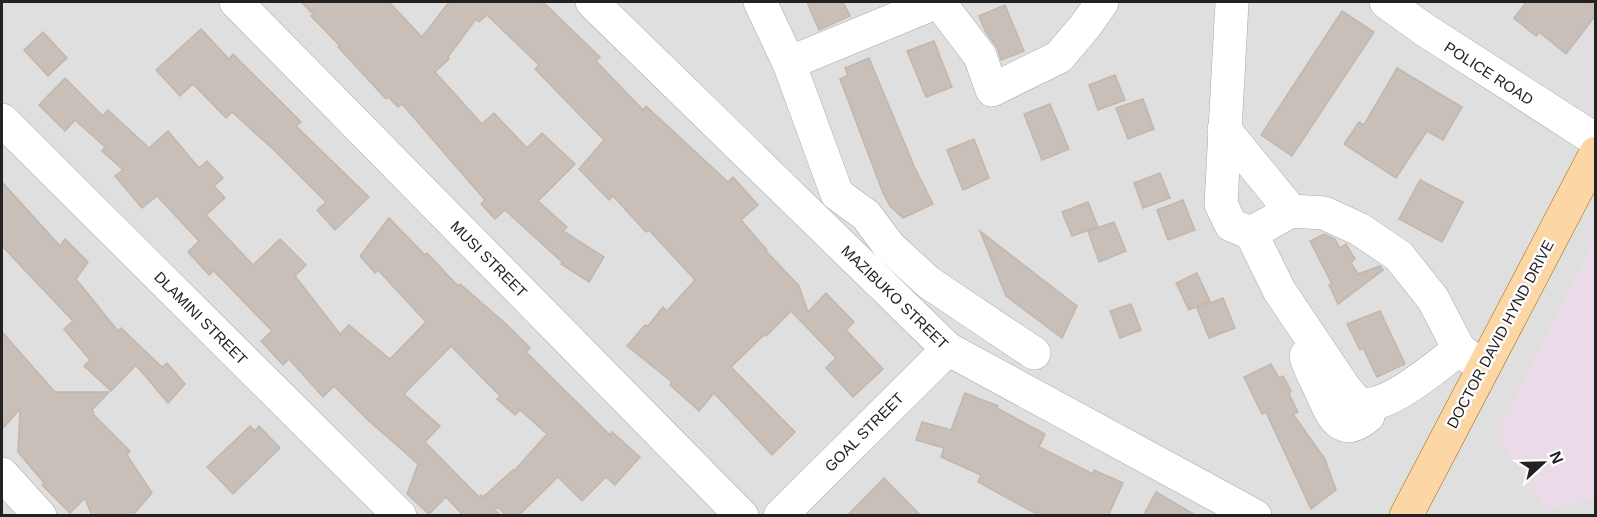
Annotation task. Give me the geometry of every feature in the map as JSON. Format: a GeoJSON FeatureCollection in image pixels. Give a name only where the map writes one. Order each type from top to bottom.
{"type":"FeatureCollection","features":[{"type":"Feature","properties":{"kind":"main road","name":"DOCTOR DAVID HYND DRIVE"},"geometry":{"type":"LineString","coordinates":[[1406,516],[1471,358],[1596,153]]}},
{"type":"Feature","properties":{"kind":"street","name":"MUSI STREET"},"geometry":{"type":"LineString","coordinates":[[236,2],[742,516]]}},
{"type":"Feature","properties":{"kind":"street","name":"MAZIBUKO STREET"},"geometry":{"type":"LineString","coordinates":[[592,2],[948,349],[1255,516]]}},
{"type":"Feature","properties":{"kind":"street"},"geometry":{"type":"LineString","coordinates":[[760,2],[789,63],[837,194],[866,215],[889,246],[928,282],[1034,353]]}},
{"type":"Feature","properties":{"kind":"street"},"geometry":{"type":"LineString","coordinates":[[789,63],[938,2],[980,56],[992,90],[1059,57],[1102,2]]}},
{"type":"Feature","properties":{"kind":"street"},"geometry":{"type":"LineString","coordinates":[[1232,2],[1221,204],[1231,225],[1251,233],[1279,290],[1290,306],[1304,338],[1306,359],[1334,419],[1346,426],[1358,425],[1368,416],[1369,405],[1401,393],[1471,358],[1433,299],[1399,256],[1359,228],[1324,213],[1292,211],[1251,233]]}},
{"type":"Feature","properties":{"kind":"street","name":"POLICE ROAD"},"geometry":{"type":"LineString","coordinates":[[1386,2],[1425,30],[1596,140]]}},
{"type":"Feature","properties":{"kind":"street","name":"DLAMINI STREET"},"geometry":{"type":"LineString","coordinates":[[2,120],[400,516]]}},
{"type":"Feature","properties":{"kind":"street"},"geometry":{"type":"LineString","coordinates":[[1224,129],[1292,211]]}},
{"type":"Feature","properties":{"kind":"street","name":"GOAL STREET"},"geometry":{"type":"LineString","coordinates":[[780,516],[948,349]]}},
{"type":"Feature","properties":{"kind":"street"},"geometry":{"type":"LineString","coordinates":[[2,474],[40,516]]}},
{"type":"Feature","properties":{"kind":"shaded area"},"geometry":{"type":"Polygon","coordinates":[[[2,2],[1595,2],[1595,515],[2,515],[2,2]]]}},
{"type":"Feature","properties":{"kind":"shaded area"},"geometry":{"type":"Polygon","coordinates":[[[1595,239],[1595,498],[1547,511],[1496,434],[1595,239]]]}},
{"type":"Feature","properties":{"kind":"building"},"geometry":{"type":"Polygon","coordinates":[[[301,2],[389,2],[422,37],[449,2],[543,2],[600,57],[596,61],[643,110],[646,106],[728,182],[733,177],[758,205],[741,220],[799,286],[808,312],[826,293],[854,322],[846,330],[883,369],[853,397],[826,368],[836,358],[791,311],[731,367],[795,432],[772,455],[714,393],[699,411],[670,385],[672,382],[627,346],[645,325],[648,326],[663,307],[667,311],[695,280],[649,230],[646,232],[613,196],[609,200],[579,169],[604,140],[535,69],[539,65],[487,15],[479,22],[476,19],[448,57],[449,59],[435,72],[482,124],[494,113],[527,148],[542,133],[575,164],[538,201],[567,227],[563,231],[604,257],[589,282],[561,264],[563,263],[505,210],[495,219],[481,204],[485,200],[402,104],[398,107],[388,97],[386,99],[338,47],[340,46],[311,16],[313,14],[301,2]]]}},
{"type":"Feature","properties":{"kind":"building"},"geometry":{"type":"Polygon","coordinates":[[[807,2],[843,2],[850,16],[819,30],[807,2]]]}},
{"type":"Feature","properties":{"kind":"building"},"geometry":{"type":"Polygon","coordinates":[[[1526,2],[1589,2],[1596,7],[1596,15],[1566,54],[1539,32],[1536,36],[1514,18],[1526,2]]]}},
{"type":"Feature","properties":{"kind":"building"},"geometry":{"type":"Polygon","coordinates":[[[1005,5],[1024,51],[1001,60],[998,49],[985,31],[979,16],[1005,5]]]}},
{"type":"Feature","properties":{"kind":"building"},"geometry":{"type":"Polygon","coordinates":[[[1342,11],[1374,32],[1292,156],[1261,135],[1342,11]]]}},
{"type":"Feature","properties":{"kind":"building"},"geometry":{"type":"Polygon","coordinates":[[[201,29],[229,59],[233,54],[301,122],[296,126],[369,197],[335,230],[317,210],[326,202],[232,112],[226,118],[193,84],[180,96],[156,70],[201,29]]]}},
{"type":"Feature","properties":{"kind":"building"},"geometry":{"type":"Polygon","coordinates":[[[43,32],[67,58],[48,76],[24,50],[43,32]]]}},
{"type":"Feature","properties":{"kind":"building"},"geometry":{"type":"Polygon","coordinates":[[[934,41],[952,87],[926,97],[907,51],[934,41]]]}},
{"type":"Feature","properties":{"kind":"building"},"geometry":{"type":"Polygon","coordinates":[[[869,58],[914,166],[933,204],[903,218],[890,206],[883,193],[840,79],[848,75],[845,68],[869,58]]]}},
{"type":"Feature","properties":{"kind":"building"},"geometry":{"type":"Polygon","coordinates":[[[1397,68],[1462,107],[1443,140],[1427,131],[1396,178],[1344,144],[1359,122],[1364,125],[1397,68]]]}},
{"type":"Feature","properties":{"kind":"building"},"geometry":{"type":"Polygon","coordinates":[[[1115,75],[1125,100],[1098,110],[1089,85],[1115,75]]]}},
{"type":"Feature","properties":{"kind":"building"},"geometry":{"type":"Polygon","coordinates":[[[65,78],[103,116],[108,110],[149,148],[168,131],[199,168],[207,161],[223,178],[214,186],[225,198],[206,215],[253,265],[280,239],[306,265],[295,276],[340,334],[349,325],[390,359],[426,322],[378,270],[375,273],[360,256],[389,218],[458,286],[460,284],[505,323],[530,348],[526,352],[610,435],[612,432],[640,457],[615,485],[606,477],[582,501],[558,477],[518,516],[506,516],[498,507],[495,510],[501,516],[459,516],[461,513],[446,497],[429,514],[407,494],[418,464],[369,421],[334,386],[323,397],[289,359],[283,365],[261,341],[272,331],[214,271],[209,275],[188,252],[199,241],[157,196],[142,208],[115,176],[123,170],[102,151],[105,147],[75,120],[65,131],[39,105],[65,78]],[[451,346],[404,394],[440,426],[425,442],[479,497],[481,495],[483,497],[514,471],[547,434],[520,410],[515,415],[497,399],[500,396],[451,346]]]}},
{"type":"Feature","properties":{"kind":"building"},"geometry":{"type":"Polygon","coordinates":[[[1143,99],[1154,129],[1128,139],[1116,108],[1143,99]]]}},
{"type":"Feature","properties":{"kind":"building"},"geometry":{"type":"Polygon","coordinates":[[[1050,104],[1069,149],[1042,160],[1024,114],[1050,104]]]}},
{"type":"Feature","properties":{"kind":"building"},"geometry":{"type":"Polygon","coordinates":[[[974,139],[989,178],[963,190],[947,150],[974,139]]]}},
{"type":"Feature","properties":{"kind":"building"},"geometry":{"type":"Polygon","coordinates":[[[1160,173],[1170,198],[1143,208],[1134,183],[1160,173]]]}},
{"type":"Feature","properties":{"kind":"building"},"geometry":{"type":"Polygon","coordinates":[[[1420,180],[1463,202],[1442,242],[1399,219],[1420,180]]]}},
{"type":"Feature","properties":{"kind":"building"},"geometry":{"type":"Polygon","coordinates":[[[2,182],[60,246],[65,239],[88,262],[76,279],[118,331],[121,328],[162,367],[167,363],[185,384],[168,403],[136,365],[111,391],[84,366],[90,360],[64,329],[73,321],[2,246],[2,182]]]}},
{"type":"Feature","properties":{"kind":"building"},"geometry":{"type":"Polygon","coordinates":[[[1183,200],[1195,230],[1168,240],[1157,210],[1183,200]]]}},
{"type":"Feature","properties":{"kind":"building"},"geometry":{"type":"Polygon","coordinates":[[[1088,202],[1098,227],[1072,236],[1062,212],[1088,202]]]}},
{"type":"Feature","properties":{"kind":"building"},"geometry":{"type":"Polygon","coordinates":[[[1114,222],[1126,251],[1099,262],[1088,231],[1114,222]]]}},
{"type":"Feature","properties":{"kind":"building"},"geometry":{"type":"Polygon","coordinates":[[[980,231],[1077,306],[1062,338],[1006,296],[980,231]]]}},
{"type":"Feature","properties":{"kind":"building"},"geometry":{"type":"Polygon","coordinates":[[[1324,234],[1335,239],[1340,248],[1346,244],[1355,259],[1351,263],[1358,274],[1380,266],[1383,270],[1338,304],[1329,285],[1332,284],[1310,241],[1324,234]]]}},
{"type":"Feature","properties":{"kind":"building"},"geometry":{"type":"Polygon","coordinates":[[[1197,273],[1210,301],[1189,310],[1176,283],[1197,273]]]}},
{"type":"Feature","properties":{"kind":"building"},"geometry":{"type":"Polygon","coordinates":[[[1223,298],[1235,328],[1209,338],[1197,308],[1223,298]]]}},
{"type":"Feature","properties":{"kind":"building"},"geometry":{"type":"Polygon","coordinates":[[[1131,304],[1141,330],[1120,338],[1110,311],[1131,304]]]}},
{"type":"Feature","properties":{"kind":"building"},"geometry":{"type":"Polygon","coordinates":[[[1380,311],[1405,364],[1377,377],[1363,348],[1360,350],[1347,324],[1380,311]]]}},
{"type":"Feature","properties":{"kind":"building"},"geometry":{"type":"Polygon","coordinates":[[[2,332],[55,392],[109,392],[92,410],[93,414],[130,451],[127,455],[152,493],[132,516],[92,516],[85,498],[70,513],[42,485],[44,483],[18,452],[20,409],[2,429],[2,332]]]}},
{"type":"Feature","properties":{"kind":"building"},"geometry":{"type":"Polygon","coordinates":[[[1271,364],[1279,378],[1283,376],[1291,391],[1289,394],[1298,412],[1293,414],[1325,459],[1336,490],[1311,509],[1266,412],[1262,414],[1244,377],[1271,364]]]}},
{"type":"Feature","properties":{"kind":"building"},"geometry":{"type":"Polygon","coordinates":[[[965,393],[998,406],[997,408],[1045,434],[1039,447],[1093,474],[1094,470],[1123,483],[1108,516],[1040,516],[978,482],[981,475],[941,457],[944,448],[916,440],[922,422],[951,430],[965,393]]]}},
{"type":"Feature","properties":{"kind":"building"},"geometry":{"type":"Polygon","coordinates":[[[250,426],[255,431],[259,426],[280,448],[233,494],[207,467],[250,426]]]}},
{"type":"Feature","properties":{"kind":"building"},"geometry":{"type":"Polygon","coordinates":[[[884,478],[921,516],[847,516],[884,478]]]}},
{"type":"Feature","properties":{"kind":"building"},"geometry":{"type":"Polygon","coordinates":[[[1156,492],[1197,516],[1143,516],[1156,492]]]}}]}
